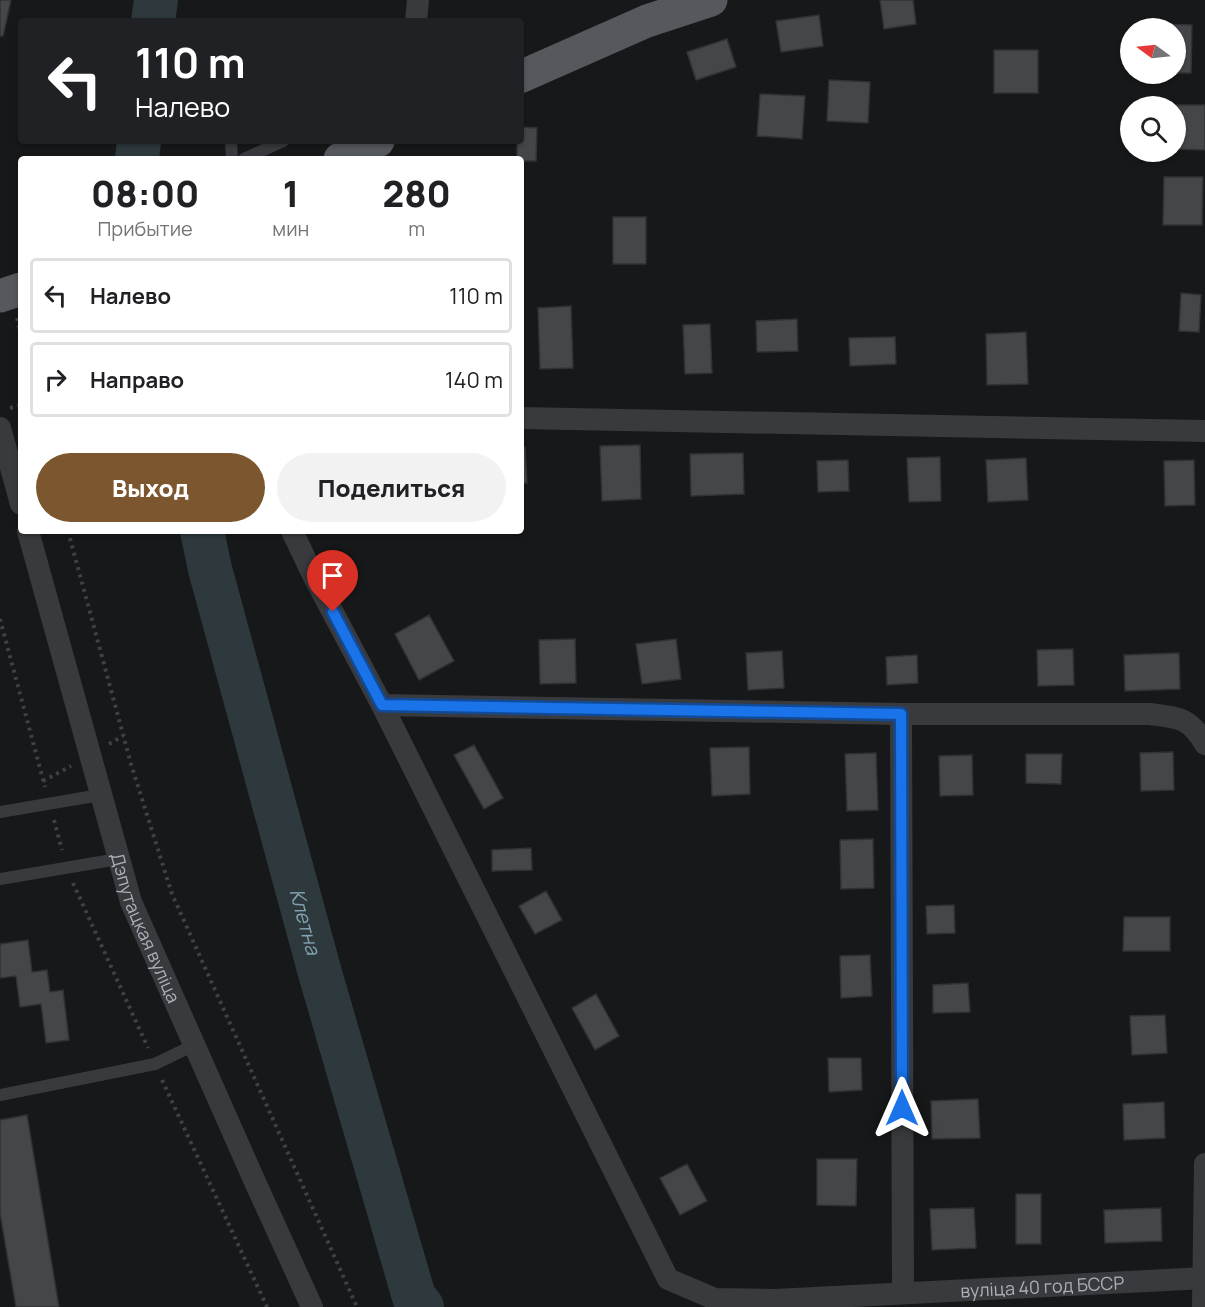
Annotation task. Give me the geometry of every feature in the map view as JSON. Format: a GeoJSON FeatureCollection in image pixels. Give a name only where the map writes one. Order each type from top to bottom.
{"type":"FeatureCollection","features":[{"type":"Feature","properties":{"kind":"main road"},"geometry":{"type":"LineString","coordinates":[[524,75],[645,10],[711,0]]}},
{"type":"Feature","properties":{"kind":"main road"},"geometry":{"type":"LineString","coordinates":[[346,156],[372,144]]}},
{"type":"Feature","properties":{"kind":"main road"},"geometry":{"type":"LineString","coordinates":[[0,296],[18,290]]}},
{"type":"Feature","properties":{"kind":"street"},"geometry":{"type":"LineString","coordinates":[[416,18],[418,0]]}},
{"type":"Feature","properties":{"kind":"street"},"geometry":{"type":"LineString","coordinates":[[524,418],[1205,431]]}},
{"type":"Feature","properties":{"kind":"street"},"geometry":{"type":"LineString","coordinates":[[0,428],[7,482],[18,499]]}},
{"type":"Feature","properties":{"kind":"street","name":"Дэпутацкая вуліца"},"geometry":{"type":"LineString","coordinates":[[29,534],[131,902],[312,1307]]}},
{"type":"Feature","properties":{"kind":"street"},"geometry":{"type":"LineString","coordinates":[[293,534],[382,705],[901,714],[1150,714],[1180,718],[1197,730],[1205,744]]}},
{"type":"Feature","properties":{"kind":"street","name":"вуліца 40 год БССР"},"geometry":{"type":"LineString","coordinates":[[382,705],[668,1279],[715,1299],[775,1300],[1204,1278]]}},
{"type":"Feature","properties":{"kind":"street"},"geometry":{"type":"LineString","coordinates":[[901,714],[903,1293]]}},
{"type":"Feature","properties":{"kind":"street"},"geometry":{"type":"LineString","coordinates":[[1203,1307],[1205,1164]]}},
{"type":"Feature","properties":{"kind":"lane"},"geometry":{"type":"LineString","coordinates":[[250,156],[276,144]]}},
{"type":"Feature","properties":{"kind":"lane"},"geometry":{"type":"LineString","coordinates":[[0,812],[100,795]]}},
{"type":"Feature","properties":{"kind":"lane"},"geometry":{"type":"LineString","coordinates":[[0,879],[118,859]]}},
{"type":"Feature","properties":{"kind":"lane"},"geometry":{"type":"LineString","coordinates":[[0,1095],[155,1064],[194,1045]]}},
{"type":"Feature","properties":{"kind":"path"},"geometry":{"type":"LineString","coordinates":[[69,534],[131,764],[172,894],[357,1307]]}},
{"type":"Feature","properties":{"kind":"path"},"geometry":{"type":"LineString","coordinates":[[0,619],[66,867],[267,1307]]}},
{"type":"Feature","properties":{"kind":"building"},"geometry":{"type":"Polygon","coordinates":[[[0,0],[11,0],[3,36],[0,36],[0,0]]]}},
{"type":"Feature","properties":{"kind":"building"},"geometry":{"type":"Polygon","coordinates":[[[880,0],[913,0],[916,24],[884,29],[880,0]]]}},
{"type":"Feature","properties":{"kind":"building"},"geometry":{"type":"Polygon","coordinates":[[[819,15],[823,46],[781,52],[776,21],[819,15]]]}},
{"type":"Feature","properties":{"kind":"building"},"geometry":{"type":"Polygon","coordinates":[[[1186,25],[1192,25],[1191,73],[1186,73],[1186,25]]]}},
{"type":"Feature","properties":{"kind":"building"},"geometry":{"type":"Polygon","coordinates":[[[727,39],[736,67],[696,80],[687,52],[727,39]]]}},
{"type":"Feature","properties":{"kind":"building"},"geometry":{"type":"Polygon","coordinates":[[[994,50],[1038,50],[1038,93],[994,93],[994,50]]]}},
{"type":"Feature","properties":{"kind":"building"},"geometry":{"type":"Polygon","coordinates":[[[829,80],[870,82],[868,123],[827,121],[829,80]]]}},
{"type":"Feature","properties":{"kind":"building"},"geometry":{"type":"Polygon","coordinates":[[[760,94],[805,96],[802,139],[757,136],[760,94]]]}},
{"type":"Feature","properties":{"kind":"building"},"geometry":{"type":"Polygon","coordinates":[[[1186,105],[1205,105],[1205,150],[1186,149],[1186,105]]]}},
{"type":"Feature","properties":{"kind":"building"},"geometry":{"type":"Polygon","coordinates":[[[524,127],[537,128],[536,161],[524,161],[524,156],[517,156],[517,144],[524,144],[524,127]]]}},
{"type":"Feature","properties":{"kind":"building"},"geometry":{"type":"Polygon","coordinates":[[[1164,177],[1203,177],[1202,225],[1163,225],[1164,177]]]}},
{"type":"Feature","properties":{"kind":"building"},"geometry":{"type":"Polygon","coordinates":[[[613,217],[646,217],[646,264],[613,264],[613,217]]]}},
{"type":"Feature","properties":{"kind":"building"},"geometry":{"type":"Polygon","coordinates":[[[1181,293],[1201,295],[1199,332],[1179,331],[1181,293]]]}},
{"type":"Feature","properties":{"kind":"building"},"geometry":{"type":"Polygon","coordinates":[[[571,306],[573,368],[540,369],[538,308],[571,306]]]}},
{"type":"Feature","properties":{"kind":"building"},"geometry":{"type":"Polygon","coordinates":[[[797,319],[798,351],[757,352],[756,321],[797,319]]]}},
{"type":"Feature","properties":{"kind":"building"},"geometry":{"type":"Polygon","coordinates":[[[710,324],[712,373],[685,374],[683,325],[710,324]]]}},
{"type":"Feature","properties":{"kind":"building"},"geometry":{"type":"Polygon","coordinates":[[[1026,332],[1028,384],[987,385],[986,334],[1026,332]]]}},
{"type":"Feature","properties":{"kind":"building"},"geometry":{"type":"Polygon","coordinates":[[[895,337],[896,364],[850,366],[849,338],[895,337]]]}},
{"type":"Feature","properties":{"kind":"building"},"geometry":{"type":"Polygon","coordinates":[[[640,445],[641,499],[602,501],[600,446],[640,445]]]}},
{"type":"Feature","properties":{"kind":"building"},"geometry":{"type":"Polygon","coordinates":[[[524,447],[525,447],[527,483],[524,483],[524,447]]]}},
{"type":"Feature","properties":{"kind":"building"},"geometry":{"type":"Polygon","coordinates":[[[743,453],[744,494],[691,496],[690,454],[743,453]]]}},
{"type":"Feature","properties":{"kind":"building"},"geometry":{"type":"Polygon","coordinates":[[[940,457],[941,501],[909,502],[907,458],[940,457]]]}},
{"type":"Feature","properties":{"kind":"building"},"geometry":{"type":"Polygon","coordinates":[[[1026,458],[1028,500],[988,502],[986,460],[1026,458]]]}},
{"type":"Feature","properties":{"kind":"building"},"geometry":{"type":"Polygon","coordinates":[[[848,460],[849,491],[818,492],[817,461],[848,460]]]}},
{"type":"Feature","properties":{"kind":"building"},"geometry":{"type":"Polygon","coordinates":[[[1194,460],[1195,505],[1165,506],[1164,461],[1194,460]]]}},
{"type":"Feature","properties":{"kind":"building"},"geometry":{"type":"Polygon","coordinates":[[[429,615],[454,661],[419,680],[395,634],[429,615]]]}},
{"type":"Feature","properties":{"kind":"building"},"geometry":{"type":"Polygon","coordinates":[[[575,639],[576,683],[540,684],[539,640],[575,639]]]}},
{"type":"Feature","properties":{"kind":"building"},"geometry":{"type":"Polygon","coordinates":[[[676,639],[681,679],[642,684],[636,644],[676,639]]]}},
{"type":"Feature","properties":{"kind":"building"},"geometry":{"type":"Polygon","coordinates":[[[1073,649],[1074,685],[1038,686],[1037,650],[1073,649]]]}},
{"type":"Feature","properties":{"kind":"building"},"geometry":{"type":"Polygon","coordinates":[[[782,651],[784,688],[748,690],[746,653],[782,651]]]}},
{"type":"Feature","properties":{"kind":"building"},"geometry":{"type":"Polygon","coordinates":[[[1179,653],[1180,689],[1125,691],[1124,655],[1179,653]]]}},
{"type":"Feature","properties":{"kind":"building"},"geometry":{"type":"Polygon","coordinates":[[[917,655],[918,683],[887,685],[886,657],[917,655]]]}},
{"type":"Feature","properties":{"kind":"building"},"geometry":{"type":"Polygon","coordinates":[[[474,745],[503,798],[484,809],[454,755],[474,745]]]}},
{"type":"Feature","properties":{"kind":"building"},"geometry":{"type":"Polygon","coordinates":[[[749,747],[750,794],[712,796],[710,748],[749,747]]]}},
{"type":"Feature","properties":{"kind":"building"},"geometry":{"type":"Polygon","coordinates":[[[1173,752],[1174,790],[1141,791],[1140,753],[1173,752]]]}},
{"type":"Feature","properties":{"kind":"building"},"geometry":{"type":"Polygon","coordinates":[[[876,753],[878,810],[847,811],[845,754],[876,753]]]}},
{"type":"Feature","properties":{"kind":"building"},"geometry":{"type":"Polygon","coordinates":[[[1026,754],[1062,754],[1061,784],[1026,783],[1026,754]]]}},
{"type":"Feature","properties":{"kind":"building"},"geometry":{"type":"Polygon","coordinates":[[[972,755],[973,795],[940,796],[939,756],[972,755]]]}},
{"type":"Feature","properties":{"kind":"building"},"geometry":{"type":"Polygon","coordinates":[[[873,839],[874,888],[841,889],[840,840],[873,839]]]}},
{"type":"Feature","properties":{"kind":"building"},"geometry":{"type":"Polygon","coordinates":[[[531,848],[532,870],[492,871],[492,850],[531,848]]]}},
{"type":"Feature","properties":{"kind":"building"},"geometry":{"type":"Polygon","coordinates":[[[546,891],[562,920],[535,934],[519,906],[546,891]]]}},
{"type":"Feature","properties":{"kind":"building"},"geometry":{"type":"Polygon","coordinates":[[[954,905],[955,933],[927,934],[926,906],[954,905]]]}},
{"type":"Feature","properties":{"kind":"building"},"geometry":{"type":"Polygon","coordinates":[[[1124,917],[1170,917],[1170,951],[1123,951],[1124,917]]]}},
{"type":"Feature","properties":{"kind":"building"},"geometry":{"type":"Polygon","coordinates":[[[28,940],[32,972],[47,970],[50,992],[63,990],[69,1040],[46,1043],[41,1004],[20,1007],[16,976],[0,978],[0,944],[28,940]]]}},
{"type":"Feature","properties":{"kind":"building"},"geometry":{"type":"Polygon","coordinates":[[[870,955],[872,996],[841,998],[840,956],[870,955]]]}},
{"type":"Feature","properties":{"kind":"building"},"geometry":{"type":"Polygon","coordinates":[[[968,983],[970,1012],[933,1013],[933,985],[968,983]]]}},
{"type":"Feature","properties":{"kind":"building"},"geometry":{"type":"Polygon","coordinates":[[[596,994],[619,1036],[595,1050],[572,1008],[596,994]]]}},
{"type":"Feature","properties":{"kind":"building"},"geometry":{"type":"Polygon","coordinates":[[[1165,1015],[1167,1053],[1132,1055],[1130,1016],[1165,1015]]]}},
{"type":"Feature","properties":{"kind":"building"},"geometry":{"type":"Polygon","coordinates":[[[828,1058],[861,1058],[862,1090],[829,1092],[828,1058]]]}},
{"type":"Feature","properties":{"kind":"building"},"geometry":{"type":"Polygon","coordinates":[[[978,1099],[980,1138],[932,1139],[931,1101],[978,1099]]]}},
{"type":"Feature","properties":{"kind":"building"},"geometry":{"type":"Polygon","coordinates":[[[1164,1102],[1165,1138],[1124,1140],[1123,1104],[1164,1102]]]}},
{"type":"Feature","properties":{"kind":"building"},"geometry":{"type":"Polygon","coordinates":[[[27,1115],[59,1307],[16,1307],[0,1213],[0,1120],[27,1115]]]}},
{"type":"Feature","properties":{"kind":"building"},"geometry":{"type":"Polygon","coordinates":[[[817,1159],[857,1159],[856,1206],[817,1205],[817,1159]]]}},
{"type":"Feature","properties":{"kind":"building"},"geometry":{"type":"Polygon","coordinates":[[[687,1164],[707,1201],[680,1215],[660,1178],[687,1164]]]}},
{"type":"Feature","properties":{"kind":"building"},"geometry":{"type":"Polygon","coordinates":[[[1016,1194],[1041,1194],[1041,1244],[1016,1244],[1016,1194]]]}},
{"type":"Feature","properties":{"kind":"building"},"geometry":{"type":"Polygon","coordinates":[[[974,1208],[976,1248],[932,1250],[930,1209],[974,1208]]]}},
{"type":"Feature","properties":{"kind":"building"},"geometry":{"type":"Polygon","coordinates":[[[1161,1208],[1162,1241],[1105,1243],[1104,1210],[1161,1208]]]}},
{"type":"Feature","properties":{"kind":"waterway","name":"Клетна"},"geometry":{"type":"LineString","coordinates":[[153,18],[156,0]]}},
{"type":"Feature","properties":{"kind":"waterway","name":"Клетна"},"geometry":{"type":"LineString","coordinates":[[137,156],[139,144]]}},
{"type":"Feature","properties":{"kind":"waterway","name":"Клетна"},"geometry":{"type":"LineString","coordinates":[[203,534],[210,569],[320,973],[414,1297],[422,1307]]}},
{"type":"Feature","properties":{"kind":"route"},"geometry":{"type":"LineString","coordinates":[[333,612],[382,705],[901,714],[902,1108]]}}]}
